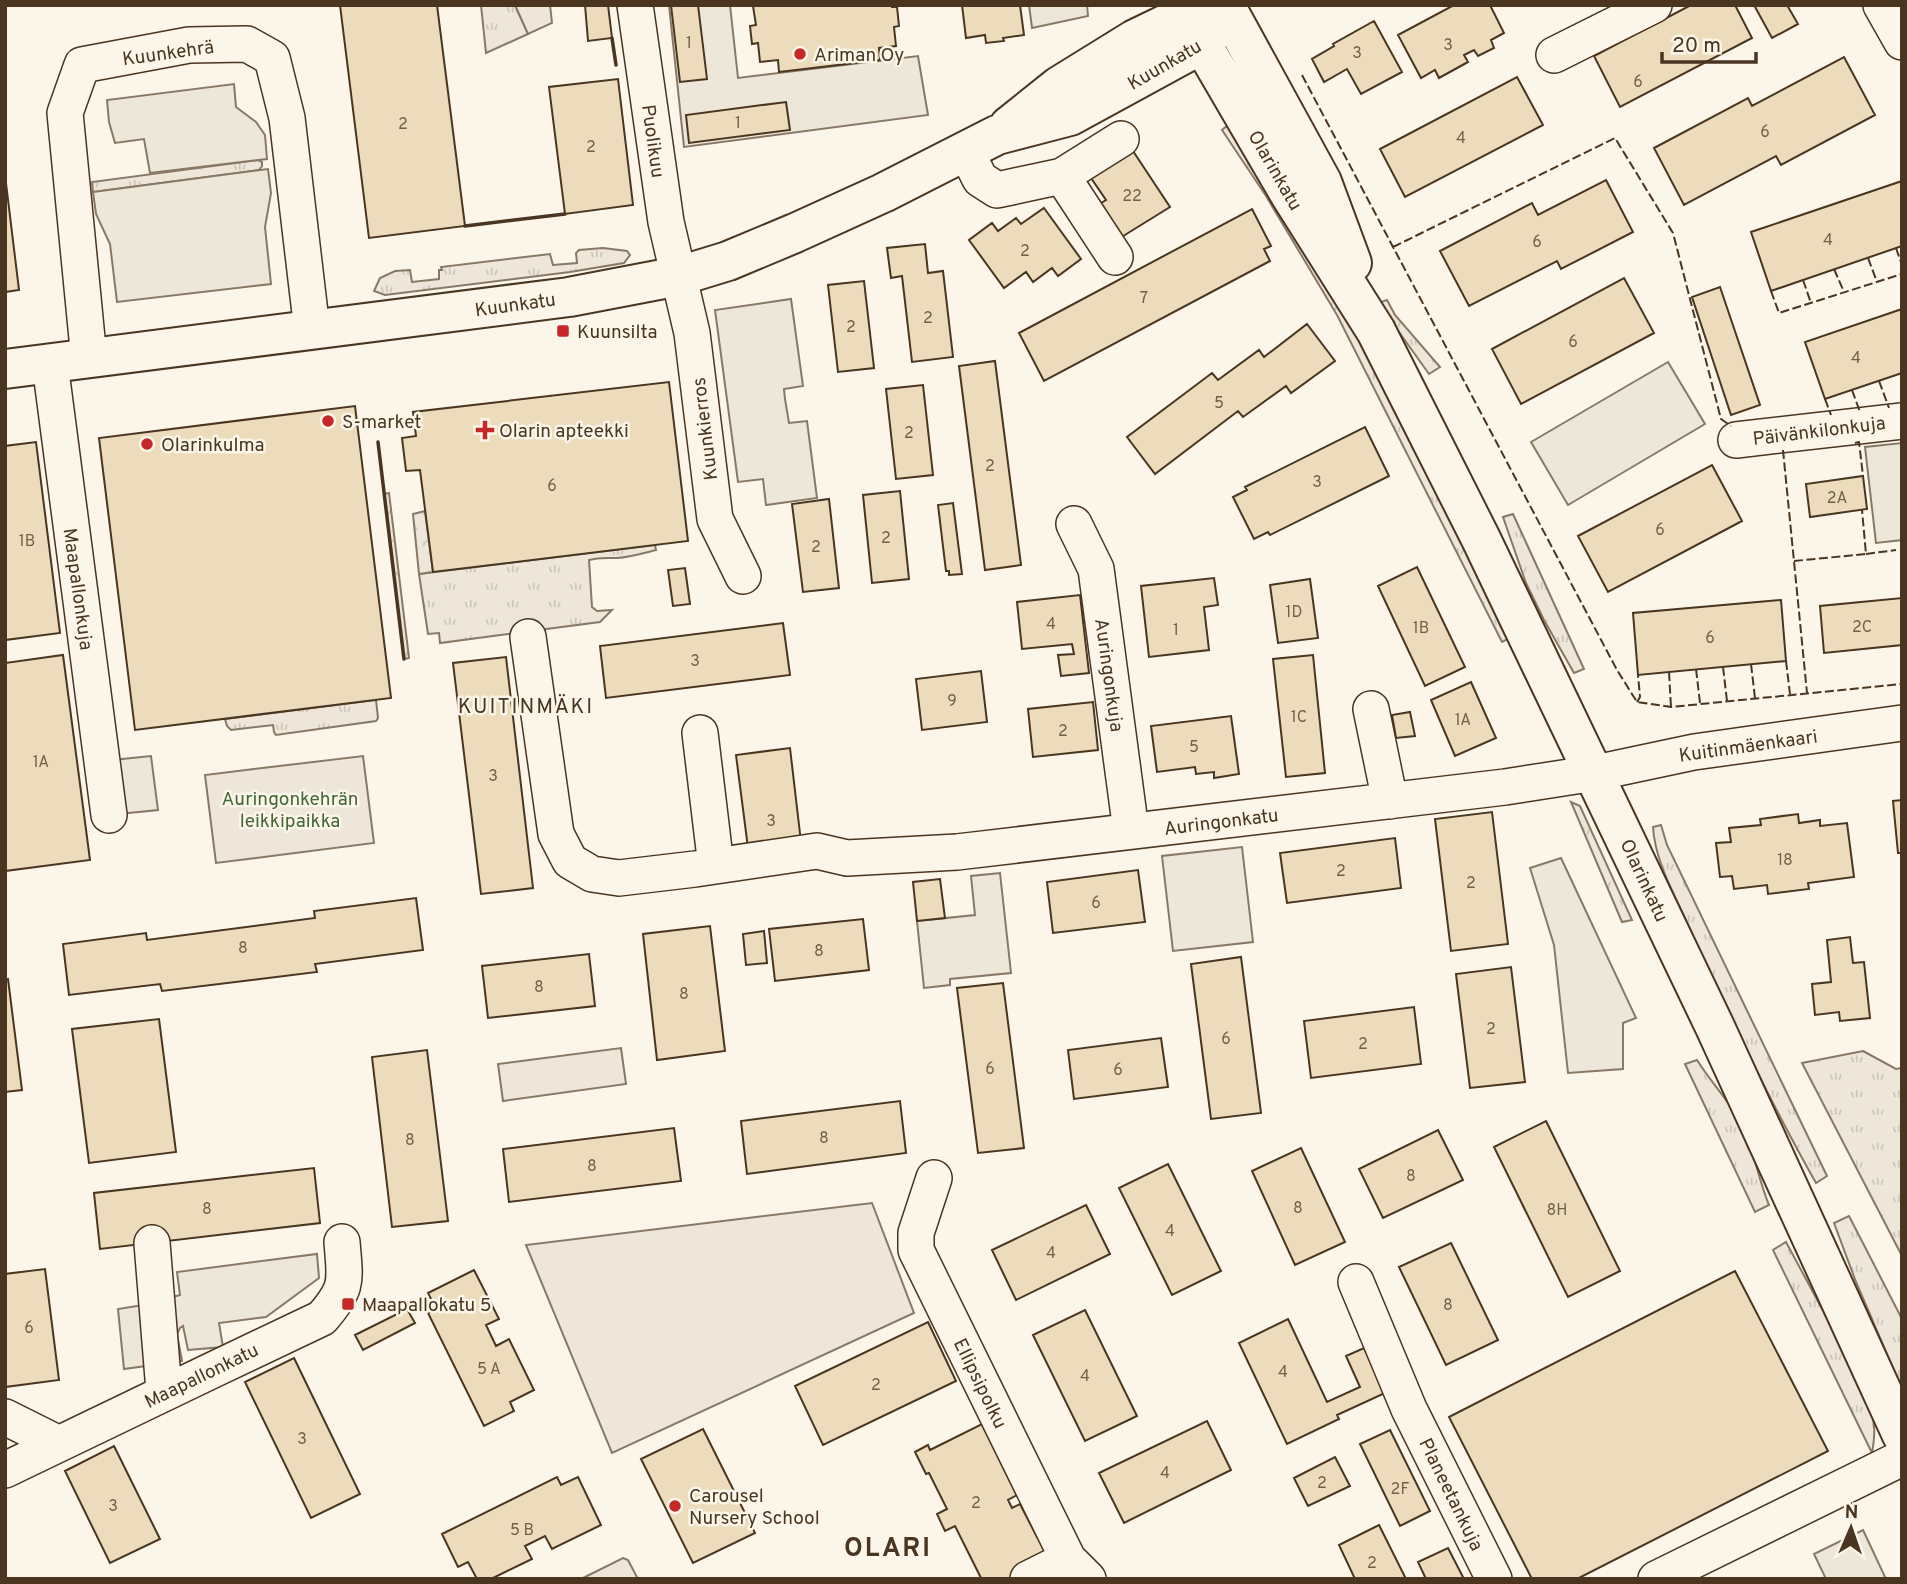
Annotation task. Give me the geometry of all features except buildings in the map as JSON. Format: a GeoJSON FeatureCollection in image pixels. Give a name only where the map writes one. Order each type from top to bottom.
{"type":"FeatureCollection","features":[{"type":"Feature","properties":{"kind":"main road","name":"Kuunkatu"},"geometry":{"type":"LineString","coordinates":[[5,369],[569,298],[679,276],[728,261],[795,233],[883,193],[981,143],[1070,116],[1190,21],[1227,10]]}},
{"type":"Feature","properties":{"kind":"main road","name":"Olarinkatu"},"geometry":{"type":"LineString","coordinates":[[1227,10],[1322,182],[1376,331]]}},
{"type":"Feature","properties":{"kind":"main road","name":"Olarinkatu"},"geometry":{"type":"LineString","coordinates":[[1190,21],[1289,193],[1376,331],[1481,539],[1715,1027],[1902,1435]]}},
{"type":"Feature","properties":{"kind":"street","name":"Puolikuu"},"geometry":{"type":"LineString","coordinates":[[635,5],[631,77],[679,276]]}},
{"type":"Feature","properties":{"kind":"street"},"geometry":{"type":"LineString","coordinates":[[1554,55],[1654,5]]}},
{"type":"Feature","properties":{"kind":"street","name":"Kuunkehrä"},"geometry":{"type":"LineString","coordinates":[[89,359],[65,113],[82,65],[189,45],[247,44],[272,58],[287,118],[312,330]]}},
{"type":"Feature","properties":{"kind":"street"},"geometry":{"type":"LineString","coordinates":[[981,143],[980,179],[997,190],[1062,176],[1121,139]]}},
{"type":"Feature","properties":{"kind":"street"},"geometry":{"type":"LineString","coordinates":[[1062,176],[1115,257]]}},
{"type":"Feature","properties":{"kind":"street","name":"Kuunkierros"},"geometry":{"type":"LineString","coordinates":[[679,276],[692,333],[697,498],[715,519],[743,576]]}},
{"type":"Feature","properties":{"kind":"street","name":"Maapallonkuja"},"geometry":{"type":"LineString","coordinates":[[50,364],[109,815]]}},
{"type":"Feature","properties":{"kind":"street","name":"Päivänkilonkuja"},"geometry":{"type":"LineString","coordinates":[[1736,440],[1902,421]]}},
{"type":"Feature","properties":{"kind":"street","name":"Auringonkuja"},"geometry":{"type":"LineString","coordinates":[[1074,524],[1096,569],[1132,831]]}},
{"type":"Feature","properties":{"kind":"street","name":"Auringonkatu"},"geometry":{"type":"LineString","coordinates":[[528,637],[556,834],[570,861],[592,874],[619,878],[817,851],[846,858],[957,852],[1505,787],[1595,773]]}},
{"type":"Feature","properties":{"kind":"street"},"geometry":{"type":"LineString","coordinates":[[1371,709],[1391,801]]}},
{"type":"Feature","properties":{"kind":"street","name":"Kuitinmäenkaari"},"geometry":{"type":"LineString","coordinates":[[1595,773],[1694,752],[1902,723]]}},
{"type":"Feature","properties":{"kind":"street"},"geometry":{"type":"LineString","coordinates":[[700,733],[716,866]]}},
{"type":"Feature","properties":{"kind":"street","name":"Ellipsipolku"},"geometry":{"type":"LineString","coordinates":[[934,1178],[916,1233],[915,1250],[1081,1572]]}},
{"type":"Feature","properties":{"kind":"street","name":"Maapallonkatu"},"geometry":{"type":"LineString","coordinates":[[5,1469],[322,1318],[337,1301],[345,1282],[342,1242]]}},
{"type":"Feature","properties":{"kind":"street"},"geometry":{"type":"LineString","coordinates":[[152,1243],[164,1391]]}},
{"type":"Feature","properties":{"kind":"street","name":"Planeetankuja"},"geometry":{"type":"LineString","coordinates":[[1356,1282],[1409,1409],[1494,1579]]}},
{"type":"Feature","properties":{"kind":"street"},"geometry":{"type":"LineString","coordinates":[[5,1417],[59,1444]]}},
{"type":"Feature","properties":{"kind":"street"},"geometry":{"type":"LineString","coordinates":[[1656,1579],[1902,1458]]}},
{"type":"Feature","properties":{"kind":"street"},"geometry":{"type":"LineString","coordinates":[[1028,1579],[1081,1572]]}},
{"type":"Feature","properties":{"kind":"green space"},"geometry":{"type":"Polygon","coordinates":[[[481,5],[515,5],[528,34],[486,53],[481,5]]]}},
{"type":"Feature","properties":{"kind":"green space"},"geometry":{"type":"Polygon","coordinates":[[[515,5],[550,5],[552,23],[528,34],[515,5]]]}},
{"type":"Feature","properties":{"kind":"green space"},"geometry":{"type":"Polygon","coordinates":[[[1228,125],[1326,273],[1510,638],[1502,642],[1337,315],[1266,196],[1222,130],[1228,125]]]}},
{"type":"Feature","properties":{"kind":"green space"},"geometry":{"type":"Polygon","coordinates":[[[258,160],[262,162],[259,170],[93,192],[92,182],[258,160]]]}},
{"type":"Feature","properties":{"kind":"green space"},"geometry":{"type":"Polygon","coordinates":[[[603,248],[627,251],[630,255],[624,263],[570,272],[385,295],[374,291],[380,278],[395,271],[410,270],[412,282],[439,279],[441,267],[550,254],[553,265],[577,263],[576,253],[579,250],[603,248]]]}},
{"type":"Feature","properties":{"kind":"green space"},"geometry":{"type":"Polygon","coordinates":[[[1387,300],[1395,315],[1440,367],[1429,374],[1389,318],[1381,302],[1387,300]]]}},
{"type":"Feature","properties":{"kind":"green space"},"geometry":{"type":"Polygon","coordinates":[[[389,493],[409,658],[404,659],[384,494],[389,493]]]}},
{"type":"Feature","properties":{"kind":"green space"},"geometry":{"type":"Polygon","coordinates":[[[425,511],[433,572],[419,574],[413,514],[425,511]]]}},
{"type":"Feature","properties":{"kind":"green space"},"geometry":{"type":"Polygon","coordinates":[[[1513,514],[1584,669],[1574,673],[1526,583],[1503,517],[1513,514]]]}},
{"type":"Feature","properties":{"kind":"green space"},"geometry":{"type":"Polygon","coordinates":[[[655,545],[656,550],[637,555],[589,560],[592,607],[597,611],[612,610],[600,622],[440,643],[439,633],[428,634],[419,574],[655,545]]]}},
{"type":"Feature","properties":{"kind":"green space"},"geometry":{"type":"Polygon","coordinates":[[[376,700],[376,721],[276,735],[273,725],[231,730],[225,719],[376,700]]]}},
{"type":"Feature","properties":{"kind":"green space","name":"Auringonkehrän leikkipaikka"},"geometry":{"type":"Polygon","coordinates":[[[363,756],[374,843],[216,863],[205,775],[363,756]]]}},
{"type":"Feature","properties":{"kind":"green space"},"geometry":{"type":"Polygon","coordinates":[[[1571,802],[1580,806],[1632,920],[1622,922],[1571,802]]]}},
{"type":"Feature","properties":{"kind":"green space"},"geometry":{"type":"Polygon","coordinates":[[[1661,825],[1667,845],[1827,1176],[1816,1183],[1750,1056],[1666,878],[1653,827],[1661,825]]]}},
{"type":"Feature","properties":{"kind":"green space"},"geometry":{"type":"Polygon","coordinates":[[[621,1048],[626,1084],[503,1101],[498,1064],[621,1048]]]}},
{"type":"Feature","properties":{"kind":"green space"},"geometry":{"type":"Polygon","coordinates":[[[1863,1051],[1896,1069],[1902,1068],[1902,1256],[1802,1063],[1863,1051]]]}},
{"type":"Feature","properties":{"kind":"green space"},"geometry":{"type":"Polygon","coordinates":[[[1697,1060],[1735,1113],[1748,1141],[1769,1205],[1755,1212],[1685,1064],[1697,1060]]]}},
{"type":"Feature","properties":{"kind":"green space"},"geometry":{"type":"Polygon","coordinates":[[[872,1203],[914,1313],[612,1453],[526,1245],[872,1203]]]}},
{"type":"Feature","properties":{"kind":"green space"},"geometry":{"type":"Polygon","coordinates":[[[1849,1216],[1902,1319],[1902,1389],[1834,1223],[1849,1216]]]}},
{"type":"Feature","properties":{"kind":"green space"},"geometry":{"type":"Polygon","coordinates":[[[1786,1242],[1828,1320],[1869,1407],[1874,1430],[1872,1453],[1773,1250],[1786,1242]]]}},
{"type":"Feature","properties":{"kind":"green space"},"geometry":{"type":"Polygon","coordinates":[[[623,1558],[628,1560],[638,1579],[581,1579],[623,1558]]]}},
{"type":"Feature","properties":{"kind":"shaded area"},"geometry":{"type":"Polygon","coordinates":[[[669,5],[730,5],[738,78],[918,56],[928,115],[684,147],[669,5]]]}},
{"type":"Feature","properties":{"kind":"shaded area"},"geometry":{"type":"Polygon","coordinates":[[[1029,5],[1087,5],[1088,16],[1032,28],[1029,5]]]}},
{"type":"Feature","properties":{"kind":"shaded area"},"geometry":{"type":"Polygon","coordinates":[[[234,84],[236,107],[256,122],[265,135],[267,159],[150,173],[144,139],[115,143],[107,100],[234,84]]]}},
{"type":"Feature","properties":{"kind":"shaded area"},"geometry":{"type":"Polygon","coordinates":[[[268,169],[271,193],[265,227],[271,284],[117,302],[110,244],[96,214],[93,192],[268,169]]]}},
{"type":"Feature","properties":{"kind":"shaded area"},"geometry":{"type":"Polygon","coordinates":[[[791,299],[803,386],[784,389],[785,399],[789,423],[807,421],[817,498],[766,505],[763,479],[738,482],[715,310],[791,299]]]}},
{"type":"Feature","properties":{"kind":"shaded area"},"geometry":{"type":"Polygon","coordinates":[[[1668,362],[1705,424],[1568,505],[1531,442],[1668,362]]]}},
{"type":"Feature","properties":{"kind":"shaded area"},"geometry":{"type":"Polygon","coordinates":[[[1902,443],[1902,540],[1876,543],[1865,447],[1902,443]]]}},
{"type":"Feature","properties":{"kind":"shaded area"},"geometry":{"type":"Polygon","coordinates":[[[151,756],[158,810],[109,815],[103,761],[151,756]]]}},
{"type":"Feature","properties":{"kind":"shaded area"},"geometry":{"type":"Polygon","coordinates":[[[1242,847],[1253,942],[1173,951],[1162,856],[1242,847]]]}},
{"type":"Feature","properties":{"kind":"shaded area"},"geometry":{"type":"Polygon","coordinates":[[[1561,858],[1636,1018],[1623,1023],[1623,1069],[1568,1073],[1554,945],[1530,868],[1561,858]]]}},
{"type":"Feature","properties":{"kind":"shaded area"},"geometry":{"type":"Polygon","coordinates":[[[1000,873],[1011,973],[950,979],[950,985],[924,988],[917,921],[975,915],[971,876],[1000,873]]]}},
{"type":"Feature","properties":{"kind":"shaded area"},"geometry":{"type":"Polygon","coordinates":[[[317,1254],[319,1278],[266,1317],[219,1323],[223,1347],[188,1350],[183,1326],[177,1334],[182,1361],[124,1369],[118,1309],[180,1295],[177,1272],[317,1254]]]}},
{"type":"Feature","properties":{"kind":"shaded area"},"geometry":{"type":"Polygon","coordinates":[[[1863,1530],[1886,1579],[1826,1579],[1814,1554],[1863,1530]]]}},
{"type":"Feature","properties":{"kind":"fence"},"geometry":{"type":"LineString","coordinates":[[1302,75],[1617,670],[1637,702],[1671,707],[1902,684]]}},
{"type":"Feature","properties":{"kind":"fence"},"geometry":{"type":"LineString","coordinates":[[1393,247],[1615,138],[1673,233],[1721,419],[1731,426]]}},
{"type":"Feature","properties":{"kind":"fence"},"geometry":{"type":"LineString","coordinates":[[1896,248],[1902,265]]}},
{"type":"Feature","properties":{"kind":"fence"},"geometry":{"type":"LineString","coordinates":[[1868,258],[1877,282]]}},
{"type":"Feature","properties":{"kind":"fence"},"geometry":{"type":"LineString","coordinates":[[1834,269],[1844,292]]}},
{"type":"Feature","properties":{"kind":"fence"},"geometry":{"type":"LineString","coordinates":[[1771,291],[1779,313],[1902,274]]}},
{"type":"Feature","properties":{"kind":"fence"},"geometry":{"type":"LineString","coordinates":[[1803,280],[1811,303]]}},
{"type":"Feature","properties":{"kind":"fence"},"geometry":{"type":"LineString","coordinates":[[1879,381],[1889,408]]}},
{"type":"Feature","properties":{"kind":"fence"},"geometry":{"type":"LineString","coordinates":[[1852,390],[1860,412]]}},
{"type":"Feature","properties":{"kind":"fence"},"geometry":{"type":"LineString","coordinates":[[1825,399],[1831,415]]}},
{"type":"Feature","properties":{"kind":"fence"},"geometry":{"type":"LineString","coordinates":[[1855,443],[1859,442],[1863,476]]}},
{"type":"Feature","properties":{"kind":"fence"},"geometry":{"type":"LineString","coordinates":[[1783,450],[1807,693]]}},
{"type":"Feature","properties":{"kind":"fence"},"geometry":{"type":"LineString","coordinates":[[1794,561],[1866,554],[1862,510]]}},
{"type":"Feature","properties":{"kind":"fence"},"geometry":{"type":"LineString","coordinates":[[1866,554],[1896,550]]}},
{"type":"Feature","properties":{"kind":"fence"},"geometry":{"type":"LineString","coordinates":[[1786,661],[1790,694]]}},
{"type":"Feature","properties":{"kind":"fence"},"geometry":{"type":"LineString","coordinates":[[1751,664],[1755,698]]}},
{"type":"Feature","properties":{"kind":"fence"},"geometry":{"type":"LineString","coordinates":[[1723,667],[1727,701]]}},
{"type":"Feature","properties":{"kind":"fence"},"geometry":{"type":"LineString","coordinates":[[1696,669],[1700,703]]}},
{"type":"Feature","properties":{"kind":"fence"},"geometry":{"type":"LineString","coordinates":[[1669,672],[1671,707]]}},
{"type":"Feature","properties":{"kind":"fence"},"geometry":{"type":"LineString","coordinates":[[1637,702],[1640,697],[1638,675]]}},
{"type":"Feature","properties":{"kind":"wall"},"geometry":{"type":"LineString","coordinates":[[612,38],[616,65]]}},
{"type":"Feature","properties":{"kind":"wall"},"geometry":{"type":"LineString","coordinates":[[465,226],[565,214]]}},
{"type":"Feature","properties":{"kind":"wall"},"geometry":{"type":"LineString","coordinates":[[378,442],[404,659]]}},
{"type":"Feature","properties":{"kind":"place","name":"Ariman Oy"},"geometry":{"type":"Point","coordinates":[800,54]}},
{"type":"Feature","properties":{"kind":"place","name":"Kuunsilta"},"geometry":{"type":"Point","coordinates":[563,331]}},
{"type":"Feature","properties":{"kind":"place","name":"S-market"},"geometry":{"type":"Point","coordinates":[328,421]}},
{"type":"Feature","properties":{"kind":"place","name":"Olarin apteekki"},"geometry":{"type":"Point","coordinates":[485,430]}},
{"type":"Feature","properties":{"kind":"place","name":"Olarinkulma"},"geometry":{"type":"Point","coordinates":[147,444]}},
{"type":"Feature","properties":{"kind":"place","name":"Maapallokatu 5"},"geometry":{"type":"Point","coordinates":[348,1304]}},
{"type":"Feature","properties":{"kind":"place","name":"Carousel Nursery School"},"geometry":{"type":"Point","coordinates":[675,1506]}},
{"type":"Feature","properties":{"kind":"district","name":"KUITINMÄKI"},"geometry":{"type":"Point","coordinates":[526,706]}},
{"type":"Feature","properties":{"kind":"district","name":"OLARI"},"geometry":{"type":"Point","coordinates":[888,1547]}}]}
